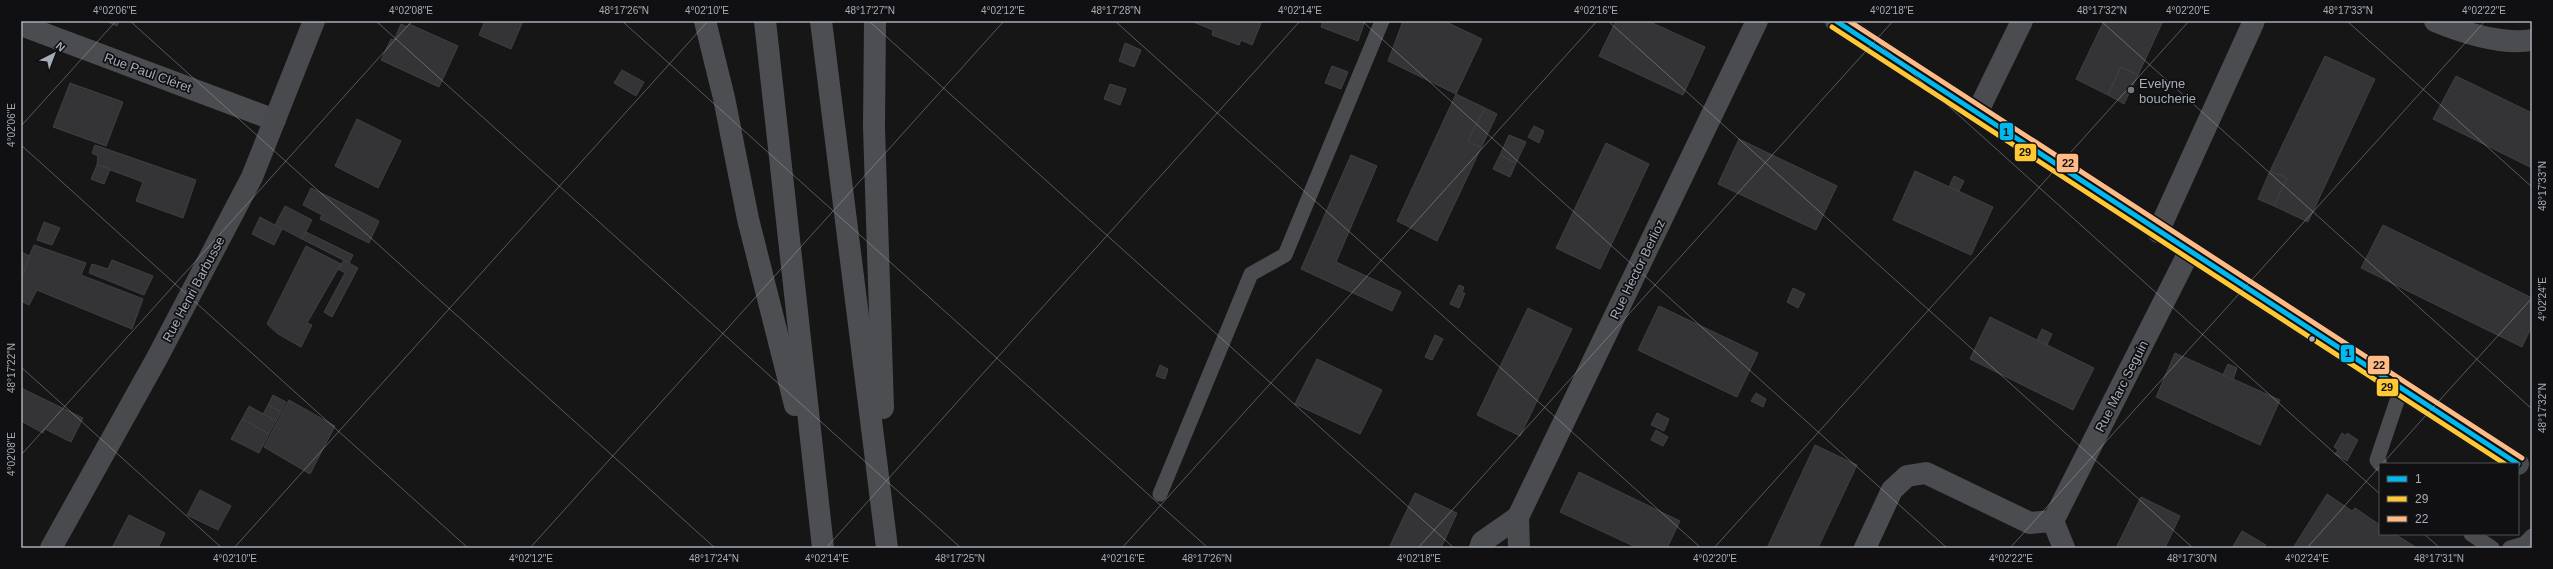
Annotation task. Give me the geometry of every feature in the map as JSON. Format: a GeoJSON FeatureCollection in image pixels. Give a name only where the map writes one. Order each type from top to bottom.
{"type":"FeatureCollection","features":[{"type":"Feature","properties":{"kind":"highway"},"geometry":{"type":"LineString","coordinates":[[705,21],[724,98],[748,219],[815,483]]}},
{"type":"Feature","properties":{"kind":"highway"},"geometry":{"type":"LineString","coordinates":[[764,21],[823,548]]}},
{"type":"Feature","properties":{"kind":"highway"},"geometry":{"type":"LineString","coordinates":[[821,21],[887,542]]}},
{"type":"Feature","properties":{"kind":"highway"},"geometry":{"type":"LineString","coordinates":[[874,21],[874,127],[887,542]]}},
{"type":"Feature","properties":{"kind":"main road","name":"Rue Henri Barbusse"},"geometry":{"type":"LineString","coordinates":[[51,548],[157,358],[252,177],[314,21]]}},
{"type":"Feature","properties":{"kind":"main road"},"geometry":{"type":"LineString","coordinates":[[1836,21],[2158,232],[2516,463]]}},
{"type":"Feature","properties":{"kind":"main road"},"geometry":{"type":"LineString","coordinates":[[2519,465],[2532,473]]}},
{"type":"Feature","properties":{"kind":"street","name":"Rue Hector Berlioz"},"geometry":{"type":"LineString","coordinates":[[1519,548],[1518,517],[1757,21]]}},
{"type":"Feature","properties":{"kind":"street"},"geometry":{"type":"LineString","coordinates":[[1977,113],[2022,21]]}},
{"type":"Feature","properties":{"kind":"street"},"geometry":{"type":"LineString","coordinates":[[2158,232],[2254,21]]}},
{"type":"Feature","properties":{"kind":"street"},"geometry":{"type":"LineString","coordinates":[[2435,21],[2457,31],[2517,42],[2532,40]]}},
{"type":"Feature","properties":{"kind":"street","name":"Rue Paul Cléret"},"geometry":{"type":"LineString","coordinates":[[21,25],[275,120]]}},
{"type":"Feature","properties":{"kind":"street","name":"Rue Marc Seguin"},"geometry":{"type":"LineString","coordinates":[[2053,521],[2189,252]]}},
{"type":"Feature","properties":{"kind":"street"},"geometry":{"type":"LineString","coordinates":[[1865,548],[1892,490],[1907,476],[1926,474],[2030,523],[2053,521],[2064,548]]}},
{"type":"Feature","properties":{"kind":"street","name":"Rue Hector Berlioz"},"geometry":{"type":"LineString","coordinates":[[1480,548],[1482,542],[1518,517]]}},
{"type":"Feature","properties":{"kind":"lane"},"geometry":{"type":"LineString","coordinates":[[1160,494],[1251,274],[1285,255],[1382,21]]}},
{"type":"Feature","properties":{"kind":"lane"},"geometry":{"type":"LineString","coordinates":[[2380,463],[2378,460],[2402,389]]}},
{"type":"Feature","properties":{"kind":"lane"},"geometry":{"type":"LineString","coordinates":[[2472,535],[2492,548]]}},
{"type":"Feature","properties":{"kind":"lane"},"geometry":{"type":"LineString","coordinates":[[2510,548],[2524,544],[2532,536]]}},
{"type":"Feature","properties":{"kind":"building"},"geometry":{"type":"Polygon","coordinates":[[[105,21],[119,21],[117,26],[105,21]]]}},
{"type":"Feature","properties":{"kind":"building"},"geometry":{"type":"Polygon","coordinates":[[[485,21],[523,21],[511,49],[479,35],[485,21]]]}},
{"type":"Feature","properties":{"kind":"building"},"geometry":{"type":"Polygon","coordinates":[[[1191,21],[1262,21],[1252,45],[1241,40],[1239,45],[1212,35],[1213,30],[1191,21]]]}},
{"type":"Feature","properties":{"kind":"building"},"geometry":{"type":"Polygon","coordinates":[[[1323,21],[1365,21],[1358,41],[1321,27],[1323,21]]]}},
{"type":"Feature","properties":{"kind":"building"},"geometry":{"type":"Polygon","coordinates":[[[1403,21],[1444,21],[1482,39],[1456,94],[1388,61],[1403,21]]]}},
{"type":"Feature","properties":{"kind":"building"},"geometry":{"type":"Polygon","coordinates":[[[1616,21],[1648,21],[1705,47],[1683,95],[1599,56],[1616,21]]]}},
{"type":"Feature","properties":{"kind":"building"},"geometry":{"type":"Polygon","coordinates":[[[2104,21],[2163,21],[2138,75],[2121,67],[2108,95],[2076,79],[2104,21]]]}},
{"type":"Feature","properties":{"kind":"building"},"geometry":{"type":"Polygon","coordinates":[[[401,24],[407,27],[409,24],[458,46],[439,87],[381,60],[391,39],[394,40],[401,24]]]}},
{"type":"Feature","properties":{"kind":"building"},"geometry":{"type":"Polygon","coordinates":[[[1125,43],[1141,50],[1134,67],[1119,61],[1125,43]]]}},
{"type":"Feature","properties":{"kind":"building"},"geometry":{"type":"Polygon","coordinates":[[[2325,56],[2375,79],[2308,222],[2274,206],[2287,178],[2270,171],[2325,56]]]}},
{"type":"Feature","properties":{"kind":"building"},"geometry":{"type":"Polygon","coordinates":[[[1332,66],[1348,72],[1341,89],[1325,83],[1332,66]]]}},
{"type":"Feature","properties":{"kind":"building"},"geometry":{"type":"Polygon","coordinates":[[[2121,67],[2138,75],[2124,104],[2108,95],[2121,67]]]}},
{"type":"Feature","properties":{"kind":"building"},"geometry":{"type":"Polygon","coordinates":[[[622,70],[644,82],[636,96],[614,83],[622,70]]]}},
{"type":"Feature","properties":{"kind":"building"},"geometry":{"type":"Polygon","coordinates":[[[2456,76],[2532,113],[2532,168],[2433,119],[2456,76]]]}},
{"type":"Feature","properties":{"kind":"building"},"geometry":{"type":"Polygon","coordinates":[[[70,83],[123,102],[106,146],[53,127],[70,83]]]}},
{"type":"Feature","properties":{"kind":"building"},"geometry":{"type":"Polygon","coordinates":[[[1110,84],[1126,89],[1120,105],[1104,99],[1110,84]]]}},
{"type":"Feature","properties":{"kind":"building"},"geometry":{"type":"Polygon","coordinates":[[[1456,94],[1485,108],[1468,141],[1481,148],[1437,241],[1397,221],[1456,94]]]}},
{"type":"Feature","properties":{"kind":"building"},"geometry":{"type":"Polygon","coordinates":[[[1485,108],[1497,114],[1481,148],[1468,141],[1485,108]]]}},
{"type":"Feature","properties":{"kind":"building"},"geometry":{"type":"Polygon","coordinates":[[[357,119],[401,141],[378,188],[335,166],[357,119]]]}},
{"type":"Feature","properties":{"kind":"building"},"geometry":{"type":"Polygon","coordinates":[[[1534,126],[1544,131],[1539,143],[1528,137],[1534,126]]]}},
{"type":"Feature","properties":{"kind":"building"},"geometry":{"type":"Polygon","coordinates":[[[1509,135],[1526,142],[1516,163],[1500,155],[1509,135]]]}},
{"type":"Feature","properties":{"kind":"building"},"geometry":{"type":"Polygon","coordinates":[[[1739,139],[1837,186],[1816,230],[1718,184],[1739,139]]]}},
{"type":"Feature","properties":{"kind":"building"},"geometry":{"type":"Polygon","coordinates":[[[1606,143],[1649,164],[1600,269],[1556,248],[1606,143]]]}},
{"type":"Feature","properties":{"kind":"building"},"geometry":{"type":"Polygon","coordinates":[[[95,145],[196,180],[183,218],[136,201],[143,182],[97,165],[98,156],[92,153],[95,145]]]}},
{"type":"Feature","properties":{"kind":"building"},"geometry":{"type":"Polygon","coordinates":[[[1351,155],[1377,166],[1336,262],[1401,292],[1392,311],[1301,269],[1351,155]]]}},
{"type":"Feature","properties":{"kind":"building"},"geometry":{"type":"Polygon","coordinates":[[[1500,155],[1516,163],[1510,177],[1493,169],[1500,155]]]}},
{"type":"Feature","properties":{"kind":"building"},"geometry":{"type":"Polygon","coordinates":[[[97,165],[110,169],[104,184],[91,179],[97,165]]]}},
{"type":"Feature","properties":{"kind":"building"},"geometry":{"type":"Polygon","coordinates":[[[1915,171],[1993,207],[1971,255],[1893,220],[1915,171]]]}},
{"type":"Feature","properties":{"kind":"building"},"geometry":{"type":"Polygon","coordinates":[[[2270,171],[2287,178],[2274,206],[2258,199],[2270,171]]]}},
{"type":"Feature","properties":{"kind":"building"},"geometry":{"type":"Polygon","coordinates":[[[1954,176],[1964,181],[1959,191],[1949,187],[1954,176]]]}},
{"type":"Feature","properties":{"kind":"building"},"geometry":{"type":"Polygon","coordinates":[[[311,188],[379,221],[369,243],[320,219],[322,215],[303,205],[311,188]]]}},
{"type":"Feature","properties":{"kind":"building"},"geometry":{"type":"Polygon","coordinates":[[[285,206],[312,220],[302,239],[275,225],[285,206]]]}},
{"type":"Feature","properties":{"kind":"building"},"geometry":{"type":"Polygon","coordinates":[[[260,217],[282,229],[274,245],[252,234],[260,217]]]}},
{"type":"Feature","properties":{"kind":"building"},"geometry":{"type":"Polygon","coordinates":[[[44,222],[60,228],[52,245],[37,240],[44,222]]]}},
{"type":"Feature","properties":{"kind":"building"},"geometry":{"type":"Polygon","coordinates":[[[2383,225],[2532,298],[2532,326],[2522,347],[2361,268],[2383,225]]]}},
{"type":"Feature","properties":{"kind":"building"},"geometry":{"type":"Polygon","coordinates":[[[306,232],[353,255],[349,263],[302,239],[306,232]]]}},
{"type":"Feature","properties":{"kind":"building"},"geometry":{"type":"Polygon","coordinates":[[[34,245],[86,263],[81,275],[143,299],[132,329],[37,290],[29,305],[21,301],[21,275],[34,245]]]}},
{"type":"Feature","properties":{"kind":"building"},"geometry":{"type":"Polygon","coordinates":[[[306,246],[341,264],[307,323],[312,325],[301,347],[278,334],[267,324],[306,246]]]}},
{"type":"Feature","properties":{"kind":"building"},"geometry":{"type":"Polygon","coordinates":[[[21,252],[30,256],[22,276],[21,275],[21,252]]]}},
{"type":"Feature","properties":{"kind":"building"},"geometry":{"type":"Polygon","coordinates":[[[112,260],[153,276],[144,295],[89,273],[92,264],[108,269],[112,260]]]}},
{"type":"Feature","properties":{"kind":"building"},"geometry":{"type":"Polygon","coordinates":[[[344,260],[358,268],[332,317],[324,312],[345,273],[338,269],[344,260]]]}},
{"type":"Feature","properties":{"kind":"building"},"geometry":{"type":"Polygon","coordinates":[[[1459,285],[1464,287],[1462,293],[1465,293],[1459,308],[1450,304],[1459,285]]]}},
{"type":"Feature","properties":{"kind":"building"},"geometry":{"type":"Polygon","coordinates":[[[1793,288],[1805,294],[1798,308],[1787,302],[1793,288]]]}},
{"type":"Feature","properties":{"kind":"building"},"geometry":{"type":"Polygon","coordinates":[[[1659,306],[1758,353],[1737,397],[1638,350],[1659,306]]]}},
{"type":"Feature","properties":{"kind":"building"},"geometry":{"type":"Polygon","coordinates":[[[1528,308],[1572,329],[1520,436],[1477,415],[1528,308]]]}},
{"type":"Feature","properties":{"kind":"building"},"geometry":{"type":"Polygon","coordinates":[[[1990,317],[2094,368],[2073,410],[1970,359],[1990,317]]]}},
{"type":"Feature","properties":{"kind":"building"},"geometry":{"type":"Polygon","coordinates":[[[2042,329],[2052,334],[2047,345],[2037,340],[2042,329]]]}},
{"type":"Feature","properties":{"kind":"building"},"geometry":{"type":"Polygon","coordinates":[[[1435,335],[1443,339],[1432,360],[1425,357],[1435,335]]]}},
{"type":"Feature","properties":{"kind":"building"},"geometry":{"type":"Polygon","coordinates":[[[2175,353],[2280,400],[2260,445],[2156,397],[2175,353]]]}},
{"type":"Feature","properties":{"kind":"building"},"geometry":{"type":"Polygon","coordinates":[[[1317,359],[1382,390],[1360,434],[1295,404],[1317,359]]]}},
{"type":"Feature","properties":{"kind":"building"},"geometry":{"type":"Polygon","coordinates":[[[2228,364],[2237,368],[2233,380],[2223,375],[2228,364]]]}},
{"type":"Feature","properties":{"kind":"building"},"geometry":{"type":"Polygon","coordinates":[[[1160,365],[1168,369],[1165,379],[1156,376],[1160,365]]]}},
{"type":"Feature","properties":{"kind":"building"},"geometry":{"type":"Polygon","coordinates":[[[21,388],[83,418],[71,442],[45,429],[43,433],[21,421],[21,388]]]}},
{"type":"Feature","properties":{"kind":"building"},"geometry":{"type":"Polygon","coordinates":[[[1756,393],[1766,399],[1763,407],[1751,401],[1756,393]]]}},
{"type":"Feature","properties":{"kind":"building"},"geometry":{"type":"Polygon","coordinates":[[[273,395],[286,402],[281,412],[268,405],[273,395]]]}},
{"type":"Feature","properties":{"kind":"building"},"geometry":{"type":"Polygon","coordinates":[[[289,400],[335,426],[310,474],[264,447],[289,400]]]}},
{"type":"Feature","properties":{"kind":"building"},"geometry":{"type":"Polygon","coordinates":[[[268,405],[281,412],[276,421],[263,414],[268,405]]]}},
{"type":"Feature","properties":{"kind":"building"},"geometry":{"type":"Polygon","coordinates":[[[249,406],[276,421],[269,434],[242,419],[249,406]]]}},
{"type":"Feature","properties":{"kind":"building"},"geometry":{"type":"Polygon","coordinates":[[[1657,413],[1669,419],[1664,431],[1651,425],[1657,413]]]}},
{"type":"Feature","properties":{"kind":"building"},"geometry":{"type":"Polygon","coordinates":[[[242,419],[269,434],[259,453],[231,439],[242,419]]]}},
{"type":"Feature","properties":{"kind":"building"},"geometry":{"type":"Polygon","coordinates":[[[1656,430],[1668,437],[1663,446],[1651,440],[1656,430]]]}},
{"type":"Feature","properties":{"kind":"building"},"geometry":{"type":"Polygon","coordinates":[[[2342,433],[2346,436],[2347,433],[2358,440],[2347,461],[2335,454],[2338,450],[2334,447],[2342,433]]]}},
{"type":"Feature","properties":{"kind":"building"},"geometry":{"type":"Polygon","coordinates":[[[1815,445],[1857,465],[1818,548],[1767,548],[1815,445]]]}},
{"type":"Feature","properties":{"kind":"building"},"geometry":{"type":"Polygon","coordinates":[[[1579,472],[1680,521],[1667,548],[1638,548],[1560,512],[1579,472]]]}},
{"type":"Feature","properties":{"kind":"building"},"geometry":{"type":"Polygon","coordinates":[[[200,490],[231,506],[218,530],[187,515],[200,490]]]}},
{"type":"Feature","properties":{"kind":"building"},"geometry":{"type":"Polygon","coordinates":[[[1415,493],[1457,513],[1441,548],[1389,548],[1415,493]]]}},
{"type":"Feature","properties":{"kind":"building"},"geometry":{"type":"Polygon","coordinates":[[[2327,494],[2352,511],[2355,508],[2379,524],[2379,535],[2397,535],[2417,548],[2293,548],[2327,494]]]}},
{"type":"Feature","properties":{"kind":"building"},"geometry":{"type":"Polygon","coordinates":[[[2141,497],[2180,516],[2165,548],[2116,548],[2141,497]]]}},
{"type":"Feature","properties":{"kind":"building"},"geometry":{"type":"Polygon","coordinates":[[[129,515],[165,533],[158,548],[112,548],[129,515]]]}},
{"type":"Feature","properties":{"kind":"building"},"geometry":{"type":"Polygon","coordinates":[[[2242,531],[2266,545],[2264,548],[2232,548],[2242,531]]]}},
{"type":"Feature","properties":{"kind":"transit line","name":"1"},"geometry":{"type":"LineString","coordinates":[[1836,21],[2516,463]]}},
{"type":"Feature","properties":{"kind":"transit line","name":"22"},"geometry":{"type":"LineString","coordinates":[[1849,21],[2522,458]]}},
{"type":"Feature","properties":{"kind":"transit line","name":"29"},"geometry":{"type":"LineString","coordinates":[[1832,27],[2503,463]]}},
{"type":"Feature","properties":{"kind":"place","name":"Evelyne boucherie"},"geometry":{"type":"Point","coordinates":[2131,90]}}]}
